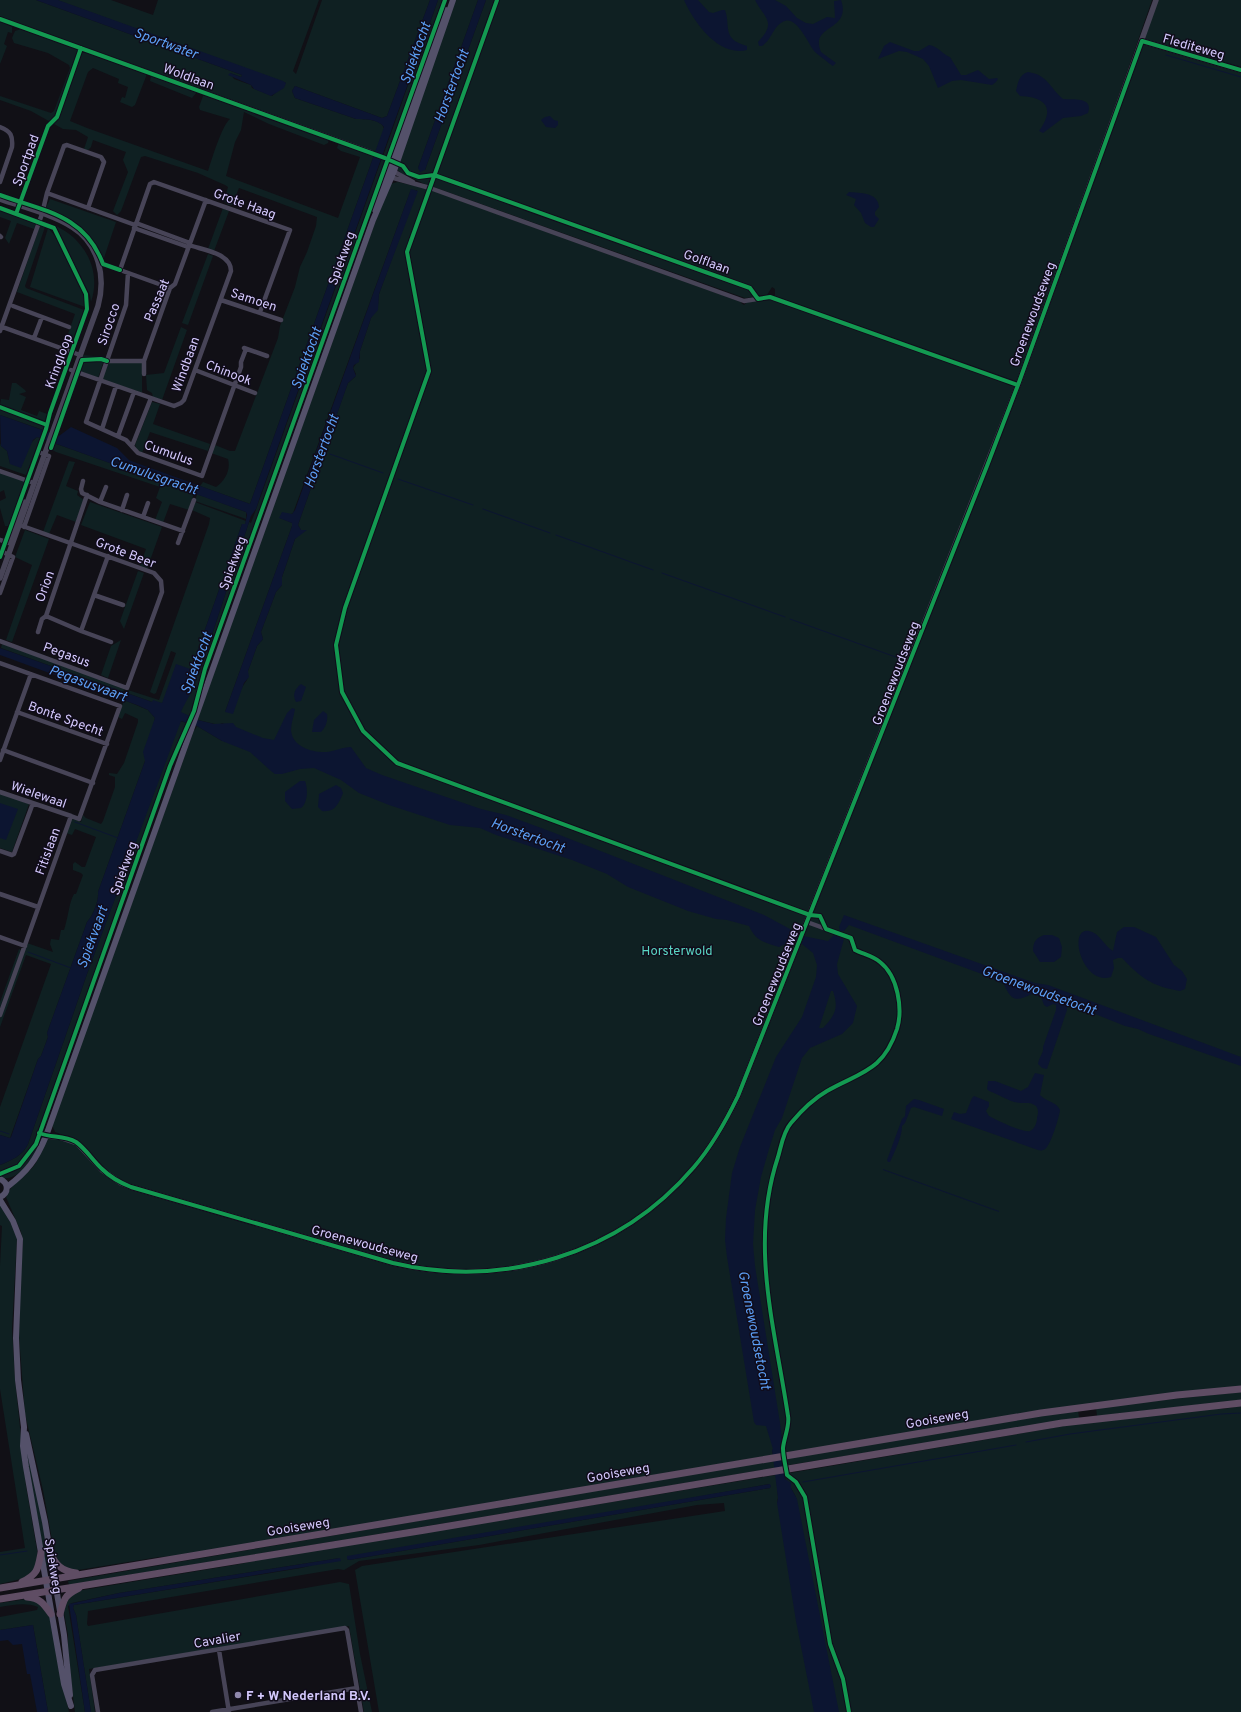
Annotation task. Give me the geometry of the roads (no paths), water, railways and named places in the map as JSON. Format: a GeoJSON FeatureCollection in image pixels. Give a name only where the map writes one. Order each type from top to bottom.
{"type":"FeatureCollection","features":[{"type":"Feature","properties":{"kind":"highway","name":"Gooiseweg"},"geometry":{"type":"LineString","coordinates":[[0,1588],[788,1455],[1090,1406],[1241,1389]]}},
{"type":"Feature","properties":{"kind":"highway","name":"Gooiseweg"},"geometry":{"type":"LineString","coordinates":[[0,1599],[1062,1424],[1241,1403]]}},
{"type":"Feature","properties":{"kind":"highway"},"geometry":{"type":"LineString","coordinates":[[50,1552],[57,1565],[62,1569],[82,1574]]}},
{"type":"Feature","properties":{"kind":"highway"},"geometry":{"type":"LineString","coordinates":[[14,1586],[30,1578],[35,1573],[39,1566],[41,1553]]}},
{"type":"Feature","properties":{"kind":"highway"},"geometry":{"type":"LineString","coordinates":[[60,1614],[63,1602],[67,1595],[85,1584]]}},
{"type":"Feature","properties":{"kind":"highway"},"geometry":{"type":"LineString","coordinates":[[17,1596],[37,1598],[44,1603],[51,1614]]}},
{"type":"Feature","properties":{"kind":"main road","name":"Spiekweg"},"geometry":{"type":"LineString","coordinates":[[390,173],[449,0]]}},
{"type":"Feature","properties":{"kind":"main road","name":"Spiekweg"},"geometry":{"type":"LineString","coordinates":[[4,1183],[25,1173],[36,1159],[46,1136],[453,0]]}},
{"type":"Feature","properties":{"kind":"main road"},"geometry":{"type":"LineString","coordinates":[[1,1197],[4,1183]]}},
{"type":"Feature","properties":{"kind":"main road","name":"Spiekweg"},"geometry":{"type":"LineString","coordinates":[[1,1197],[20,1239],[16,1338],[18,1380],[24,1427],[26,1467],[64,1684],[72,1709]]}},
{"type":"Feature","properties":{"kind":"main road","name":"Spiekweg"},"geometry":{"type":"LineString","coordinates":[[24,1427],[39,1491],[50,1552],[64,1635],[72,1709]]}},
{"type":"Feature","properties":{"kind":"street","name":"Groenewoudseweg"},"geometry":{"type":"LineString","coordinates":[[48,1128],[59,1136],[77,1143],[102,1170],[121,1183],[131,1187],[393,1263],[410,1267],[455,1272],[489,1272],[539,1263],[590,1245],[630,1223],[660,1201],[694,1167],[723,1126],[738,1096],[807,922],[1018,385],[1156,0]]}},
{"type":"Feature","properties":{"kind":"street","name":"Woldlaan"},"geometry":{"type":"LineString","coordinates":[[0,19],[371,152]]}},
{"type":"Feature","properties":{"kind":"street","name":"Flediteweg"},"geometry":{"type":"LineString","coordinates":[[1142,41],[1241,70]]}},
{"type":"Feature","properties":{"kind":"street"},"geometry":{"type":"LineString","coordinates":[[0,126],[9,131],[12,135],[13,141],[0,182]]}},
{"type":"Feature","properties":{"kind":"street"},"geometry":{"type":"LineString","coordinates":[[78,354],[34,338],[0,328],[41,216],[47,193],[64,146],[67,144],[101,157],[104,162],[88,208]]}},
{"type":"Feature","properties":{"kind":"street","name":"Golflaan"},"geometry":{"type":"LineString","coordinates":[[390,173],[414,183],[744,301],[770,297],[1018,385]]}},
{"type":"Feature","properties":{"kind":"street","name":"Grote Haag"},"geometry":{"type":"LineString","coordinates":[[135,226],[152,182],[154,182],[290,230],[260,312]]}},
{"type":"Feature","properties":{"kind":"street","name":"Windbaan"},"geometry":{"type":"LineString","coordinates":[[47,193],[223,257],[229,263],[231,271],[184,400],[181,403],[174,406],[72,370]]}},
{"type":"Feature","properties":{"kind":"street","name":"Kringloop"},"geometry":{"type":"LineString","coordinates":[[0,199],[41,216]]}},
{"type":"Feature","properties":{"kind":"street","name":"Passaat"},"geometry":{"type":"LineString","coordinates":[[144,374],[144,361],[170,288],[175,284],[206,200]]}},
{"type":"Feature","properties":{"kind":"street","name":"Kringloop"},"geometry":{"type":"LineString","coordinates":[[0,203],[62,221],[73,227],[91,246],[100,269],[100,296],[32,482],[20,525],[0,568]]}},
{"type":"Feature","properties":{"kind":"street"},"geometry":{"type":"LineString","coordinates":[[135,226],[120,270],[170,288]]}},
{"type":"Feature","properties":{"kind":"street","name":"Sirocco"},"geometry":{"type":"LineString","coordinates":[[100,380],[126,305],[128,273]]}},
{"type":"Feature","properties":{"kind":"street","name":"Samoen"},"geometry":{"type":"LineString","coordinates":[[221,300],[256,313],[260,312],[281,320]]}},
{"type":"Feature","properties":{"kind":"street"},"geometry":{"type":"LineString","coordinates":[[13,306],[69,327]]}},
{"type":"Feature","properties":{"kind":"street"},"geometry":{"type":"LineString","coordinates":[[34,338],[42,317]]}},
{"type":"Feature","properties":{"kind":"street"},"geometry":{"type":"LineString","coordinates":[[233,386],[241,367],[244,348],[267,356]]}},
{"type":"Feature","properties":{"kind":"street"},"geometry":{"type":"LineString","coordinates":[[107,361],[144,361]]}},
{"type":"Feature","properties":{"kind":"street","name":"Chinook"},"geometry":{"type":"LineString","coordinates":[[195,370],[254,393]]}},
{"type":"Feature","properties":{"kind":"street","name":"Cumulus"},"geometry":{"type":"LineString","coordinates":[[100,380],[86,422],[126,440],[138,453],[202,476],[233,386]]}},
{"type":"Feature","properties":{"kind":"street"},"geometry":{"type":"LineString","coordinates":[[102,429],[116,386]]}},
{"type":"Feature","properties":{"kind":"street"},"geometry":{"type":"LineString","coordinates":[[118,436],[134,392]]}},
{"type":"Feature","properties":{"kind":"street"},"geometry":{"type":"LineString","coordinates":[[132,446],[151,398]]}},
{"type":"Feature","properties":{"kind":"street"},"geometry":{"type":"LineString","coordinates":[[20,525],[49,456],[43,454]]}},
{"type":"Feature","properties":{"kind":"street"},"geometry":{"type":"LineString","coordinates":[[0,471],[32,482]]}},
{"type":"Feature","properties":{"kind":"street"},"geometry":{"type":"LineString","coordinates":[[83,481],[81,489],[82,493],[100,502],[183,531]]}},
{"type":"Feature","properties":{"kind":"street"},"geometry":{"type":"LineString","coordinates":[[100,502],[106,487]]}},
{"type":"Feature","properties":{"kind":"street","name":"Orion"},"geometry":{"type":"LineString","coordinates":[[87,495],[46,616],[111,642]]}},
{"type":"Feature","properties":{"kind":"street"},"geometry":{"type":"LineString","coordinates":[[122,510],[127,495]]}},
{"type":"Feature","properties":{"kind":"street"},"geometry":{"type":"LineString","coordinates":[[178,543],[194,500]]}},
{"type":"Feature","properties":{"kind":"street"},"geometry":{"type":"LineString","coordinates":[[143,518],[148,503]]}},
{"type":"Feature","properties":{"kind":"street","name":"Kringloop"},"geometry":{"type":"LineString","coordinates":[[0,578],[9,543],[20,525]]}},
{"type":"Feature","properties":{"kind":"street","name":"Grote Beer"},"geometry":{"type":"LineString","coordinates":[[20,525],[154,573],[161,581],[162,592],[127,688]]}},
{"type":"Feature","properties":{"kind":"street"},"geometry":{"type":"LineString","coordinates":[[0,540],[9,543]]}},
{"type":"Feature","properties":{"kind":"street"},"geometry":{"type":"LineString","coordinates":[[0,593],[13,556],[7,554]]}},
{"type":"Feature","properties":{"kind":"street"},"geometry":{"type":"LineString","coordinates":[[81,631],[108,556]]}},
{"type":"Feature","properties":{"kind":"street"},"geometry":{"type":"LineString","coordinates":[[94,595],[123,605]]}},
{"type":"Feature","properties":{"kind":"street"},"geometry":{"type":"LineString","coordinates":[[38,632],[42,619],[46,616]]}},
{"type":"Feature","properties":{"kind":"street","name":"Pegasus"},"geometry":{"type":"LineString","coordinates":[[0,641],[127,688]]}},
{"type":"Feature","properties":{"kind":"street"},"geometry":{"type":"LineString","coordinates":[[0,662],[31,674],[0,760]]}},
{"type":"Feature","properties":{"kind":"street","name":"Fitislaan"},"geometry":{"type":"LineString","coordinates":[[0,1015],[71,816],[79,819],[120,706],[31,674]]}},
{"type":"Feature","properties":{"kind":"street","name":"Bonte Specht"},"geometry":{"type":"LineString","coordinates":[[17,712],[107,744]]}},
{"type":"Feature","properties":{"kind":"street"},"geometry":{"type":"LineString","coordinates":[[4,750],[93,783]]}},
{"type":"Feature","properties":{"kind":"street","name":"Wielewaal"},"geometry":{"type":"LineString","coordinates":[[0,792],[71,816]]}},
{"type":"Feature","properties":{"kind":"street"},"geometry":{"type":"LineString","coordinates":[[0,851],[12,855],[14,854],[33,803]]}},
{"type":"Feature","properties":{"kind":"street"},"geometry":{"type":"LineString","coordinates":[[0,894],[38,907]]}},
{"type":"Feature","properties":{"kind":"street","name":"Groenewoudseweg"},"geometry":{"type":"LineString","coordinates":[[807,922],[851,938]]}},
{"type":"Feature","properties":{"kind":"street"},"geometry":{"type":"LineString","coordinates":[[0,937],[25,946]]}},
{"type":"Feature","properties":{"kind":"street","name":"Groenewoudseweg"},"geometry":{"type":"LineString","coordinates":[[46,1136],[59,1136]]}},
{"type":"Feature","properties":{"kind":"street","name":"Cavalier"},"geometry":{"type":"LineString","coordinates":[[98,1712],[92,1672],[346,1628],[357,1688]]}},
{"type":"Feature","properties":{"kind":"street"},"geometry":{"type":"LineString","coordinates":[[219,1650],[229,1711]]}},
{"type":"Feature","properties":{"kind":"street"},"geometry":{"type":"LineString","coordinates":[[212,1712],[229,1711],[357,1688],[361,1712]]}},
{"type":"Feature","properties":{"kind":"water","name":"Sportwater"},"geometry":{"type":"Polygon","coordinates":[[[36,0],[58,0],[286,83],[284,88],[271,96],[228,75],[230,73],[241,77],[242,75],[36,0]]]}},
{"type":"Feature","properties":{"kind":"water"},"geometry":{"type":"Polygon","coordinates":[[[430,0],[438,0],[256,509],[251,516],[203,662],[199,663],[194,685],[181,712],[198,720],[214,724],[233,723],[236,727],[263,738],[274,740],[287,713],[292,708],[295,709],[291,727],[292,736],[299,745],[304,748],[327,752],[351,747],[366,768],[382,775],[481,809],[506,815],[552,832],[764,915],[803,936],[828,941],[834,935],[844,939],[837,964],[838,974],[857,1006],[853,1023],[842,1034],[810,1048],[802,1058],[782,1118],[775,1130],[761,1177],[755,1210],[753,1244],[755,1266],[780,1423],[782,1440],[780,1446],[785,1479],[791,1483],[791,1488],[797,1499],[839,1712],[814,1712],[796,1621],[777,1503],[778,1498],[773,1449],[766,1426],[756,1425],[754,1422],[725,1240],[726,1218],[732,1173],[740,1147],[776,1057],[802,1017],[816,977],[817,965],[813,953],[802,944],[793,940],[779,947],[769,944],[757,938],[749,926],[688,911],[628,887],[607,874],[572,860],[496,835],[480,828],[450,825],[389,805],[359,793],[341,780],[314,768],[275,774],[250,752],[222,741],[197,726],[181,721],[87,974],[28,1144],[20,1155],[0,1165],[0,1135],[11,1137],[38,1059],[41,1056],[48,1037],[47,1033],[87,922],[98,900],[98,892],[145,761],[143,752],[155,718],[148,710],[137,705],[0,655],[0,648],[152,702],[153,700],[162,703],[176,664],[193,670],[196,662],[194,661],[242,524],[245,524],[247,515],[246,512],[37,437],[33,440],[21,468],[10,464],[7,451],[1,446],[0,415],[59,436],[71,427],[117,448],[129,460],[250,504],[384,127],[375,121],[356,119],[295,98],[292,91],[295,86],[382,118],[387,116],[430,0]],[[831,991],[819,1028],[823,1028],[835,1011],[836,1003],[833,991],[831,991]]]}},
{"type":"Feature","properties":{"kind":"water","name":"Horstertocht"},"geometry":{"type":"Polygon","coordinates":[[[478,0],[486,0],[425,170],[420,172],[418,168],[478,0]]]}},
{"type":"Feature","properties":{"kind":"water"},"geometry":{"type":"Polygon","coordinates":[[[684,0],[698,0],[709,12],[713,13],[725,10],[730,36],[733,40],[747,46],[747,50],[736,51],[726,48],[708,36],[688,9],[684,0]]]}},
{"type":"Feature","properties":{"kind":"water"},"geometry":{"type":"Polygon","coordinates":[[[755,0],[775,0],[786,6],[797,18],[806,23],[813,24],[827,17],[835,18],[834,1],[841,0],[843,10],[841,18],[825,32],[819,43],[821,52],[836,63],[833,66],[814,51],[798,27],[789,21],[781,23],[768,40],[762,46],[759,46],[758,42],[767,30],[768,25],[765,16],[755,0]]]}},
{"type":"Feature","properties":{"kind":"water"},"geometry":{"type":"Polygon","coordinates":[[[890,42],[914,51],[919,51],[929,45],[932,46],[950,57],[961,75],[966,75],[978,70],[989,79],[998,79],[992,85],[961,80],[952,81],[938,88],[929,66],[923,59],[907,52],[899,51],[878,59],[884,46],[890,42]]]}},
{"type":"Feature","properties":{"kind":"water"},"geometry":{"type":"Polygon","coordinates":[[[1028,72],[1040,76],[1048,82],[1063,99],[1085,101],[1089,108],[1088,113],[1081,116],[1063,118],[1043,133],[1039,131],[1047,116],[1046,106],[1037,99],[1020,96],[1016,91],[1021,77],[1028,72]]]}},
{"type":"Feature","properties":{"kind":"water"},"geometry":{"type":"Polygon","coordinates":[[[550,116],[554,120],[558,121],[558,125],[555,128],[546,127],[541,120],[550,116]]]}},
{"type":"Feature","properties":{"kind":"water","name":"Horstertocht"},"geometry":{"type":"Polygon","coordinates":[[[411,189],[418,191],[379,294],[378,310],[371,318],[360,351],[359,362],[354,365],[353,368],[356,376],[348,383],[298,525],[301,530],[307,530],[295,539],[282,577],[282,585],[276,592],[261,632],[263,639],[257,646],[248,671],[249,677],[244,683],[233,714],[225,712],[292,526],[292,523],[279,518],[282,512],[292,514],[295,510],[411,189]]]}},
{"type":"Feature","properties":{"kind":"water"},"geometry":{"type":"Polygon","coordinates":[[[849,192],[868,194],[875,198],[878,202],[879,207],[875,212],[875,215],[879,219],[874,227],[871,227],[865,223],[861,213],[854,205],[856,199],[846,195],[849,192]]]}},
{"type":"Feature","properties":{"kind":"water"},"geometry":{"type":"Polygon","coordinates":[[[301,684],[306,687],[301,701],[296,702],[294,697],[295,692],[301,684]]]}},
{"type":"Feature","properties":{"kind":"water"},"geometry":{"type":"Polygon","coordinates":[[[323,711],[327,714],[325,726],[321,732],[312,732],[314,720],[323,711]]]}},
{"type":"Feature","properties":{"kind":"water"},"geometry":{"type":"Polygon","coordinates":[[[300,781],[305,781],[307,787],[305,803],[301,808],[292,809],[285,801],[285,792],[300,781]]]}},
{"type":"Feature","properties":{"kind":"water"},"geometry":{"type":"Polygon","coordinates":[[[336,785],[341,788],[343,793],[340,800],[333,809],[322,811],[318,807],[319,794],[336,785]]]}},
{"type":"Feature","properties":{"kind":"water"},"geometry":{"type":"Polygon","coordinates":[[[0,803],[18,809],[6,840],[0,838],[0,803]]]}},
{"type":"Feature","properties":{"kind":"water","name":"Groenewoudsetocht"},"geometry":{"type":"Polygon","coordinates":[[[844,915],[1035,983],[1048,985],[1241,1057],[1241,1066],[1138,1029],[1125,1026],[1080,1008],[1067,1006],[1067,1010],[1047,1069],[1042,1068],[1038,1064],[1056,1010],[1056,1005],[1053,1004],[1047,1007],[1044,1005],[1041,997],[1032,994],[1018,999],[1012,997],[1004,984],[990,977],[849,925],[844,931],[840,931],[839,927],[844,915]]]}},
{"type":"Feature","properties":{"kind":"water"},"geometry":{"type":"Polygon","coordinates":[[[1124,927],[1134,927],[1156,937],[1174,965],[1182,971],[1187,979],[1185,989],[1180,991],[1155,984],[1142,976],[1122,958],[1113,960],[1114,968],[1111,977],[1101,977],[1092,973],[1085,965],[1081,956],[1079,938],[1082,932],[1093,932],[1113,951],[1117,932],[1124,927]]]}},
{"type":"Feature","properties":{"kind":"water"},"geometry":{"type":"Polygon","coordinates":[[[1044,935],[1052,935],[1059,938],[1062,947],[1061,957],[1054,962],[1040,962],[1033,951],[1036,941],[1044,935]]]}},
{"type":"Feature","properties":{"kind":"water"},"geometry":{"type":"Polygon","coordinates":[[[1035,1073],[1044,1075],[1040,1095],[1056,1105],[1060,1110],[1049,1144],[1044,1150],[1038,1150],[951,1119],[954,1112],[960,1114],[966,1113],[974,1096],[989,1102],[989,1106],[986,1111],[989,1116],[1021,1130],[1032,1130],[1037,1121],[1038,1109],[1036,1106],[1031,1103],[1013,1102],[987,1089],[988,1081],[995,1081],[1021,1091],[1028,1087],[1035,1073]]]}},
{"type":"Feature","properties":{"kind":"water"},"geometry":{"type":"Polygon","coordinates":[[[914,1099],[944,1109],[942,1116],[914,1107],[911,1108],[905,1123],[902,1126],[901,1135],[896,1149],[890,1162],[888,1162],[887,1160],[902,1119],[905,1116],[906,1106],[914,1099]]]}},
{"type":"Feature","properties":{"kind":"water"},"geometry":{"type":"Polygon","coordinates":[[[883,1170],[999,1211],[999,1212],[883,1170]]]}},
{"type":"Feature","properties":{"kind":"water"},"geometry":{"type":"Polygon","coordinates":[[[770,1484],[770,1488],[349,1560],[347,1559],[347,1556],[770,1484]]]}},
{"type":"Feature","properties":{"kind":"water"},"geometry":{"type":"Polygon","coordinates":[[[340,1558],[341,1561],[74,1605],[73,1608],[76,1615],[91,1712],[85,1712],[69,1604],[119,1593],[340,1558]]]}},
{"type":"Feature","properties":{"kind":"water"},"geometry":{"type":"Polygon","coordinates":[[[33,1625],[48,1712],[37,1712],[30,1674],[27,1674],[22,1644],[13,1645],[8,1640],[0,1641],[0,1630],[33,1625]]]}},
{"type":"Feature","properties":{"kind":"waterway"},"geometry":{"type":"LineString","coordinates":[[1166,55],[1241,77]]}},
{"type":"Feature","properties":{"kind":"waterway","name":"Horstertocht"},"geometry":{"type":"LineString","coordinates":[[330,454],[383,473]]}},
{"type":"Feature","properties":{"kind":"waterway"},"geometry":{"type":"LineString","coordinates":[[398,479],[473,505]]}},
{"type":"Feature","properties":{"kind":"waterway"},"geometry":{"type":"LineString","coordinates":[[483,509],[550,533]]}},
{"type":"Feature","properties":{"kind":"waterway"},"geometry":{"type":"LineString","coordinates":[[556,535],[653,570]]}},
{"type":"Feature","properties":{"kind":"waterway"},"geometry":{"type":"LineString","coordinates":[[662,573],[785,617]]}},
{"type":"Feature","properties":{"kind":"waterway"},"geometry":{"type":"LineString","coordinates":[[790,619],[904,660]]}},
{"type":"Feature","properties":{"kind":"waterway"},"geometry":{"type":"LineString","coordinates":[[75,822],[118,838]]}},
{"type":"Feature","properties":{"kind":"waterway","name":"Spiekvaart"},"geometry":{"type":"LineString","coordinates":[[28,952],[71,968]]}},
{"type":"Feature","properties":{"kind":"waterway"},"geometry":{"type":"LineString","coordinates":[[0,1131],[9,1134]]}},
{"type":"Feature","properties":{"kind":"waterway"},"geometry":{"type":"LineString","coordinates":[[1026,1442],[1070,1434],[1221,1414],[1241,1413]]}},
{"type":"Feature","properties":{"kind":"waterway"},"geometry":{"type":"LineString","coordinates":[[803,1482],[1016,1445]]}},
{"type":"Feature","properties":{"kind":"waterway"},"geometry":{"type":"LineString","coordinates":[[0,1555],[27,1551]]}},
{"type":"Feature","properties":{"kind":"place","name":"F + W Nederland B.V."},"geometry":{"type":"Point","coordinates":[238,1695]}},
{"type":"Feature","properties":{"kind":"water label","name":"Spiektocht"},"geometry":{"type":"Point","coordinates":[415,53]}},
{"type":"Feature","properties":{"kind":"water label","name":"Spiektocht"},"geometry":{"type":"Point","coordinates":[306,358]}},
{"type":"Feature","properties":{"kind":"water label","name":"Cumulusgracht"},"geometry":{"type":"Point","coordinates":[154,475]}},
{"type":"Feature","properties":{"kind":"water label","name":"Spiektocht"},"geometry":{"type":"Point","coordinates":[196,663]}},
{"type":"Feature","properties":{"kind":"water label","name":"Pegasusvaart"},"geometry":{"type":"Point","coordinates":[88,683]}},
{"type":"Feature","properties":{"kind":"park label","name":"Horsterwold"},"geometry":{"type":"Point","coordinates":[677,950]}}]}
